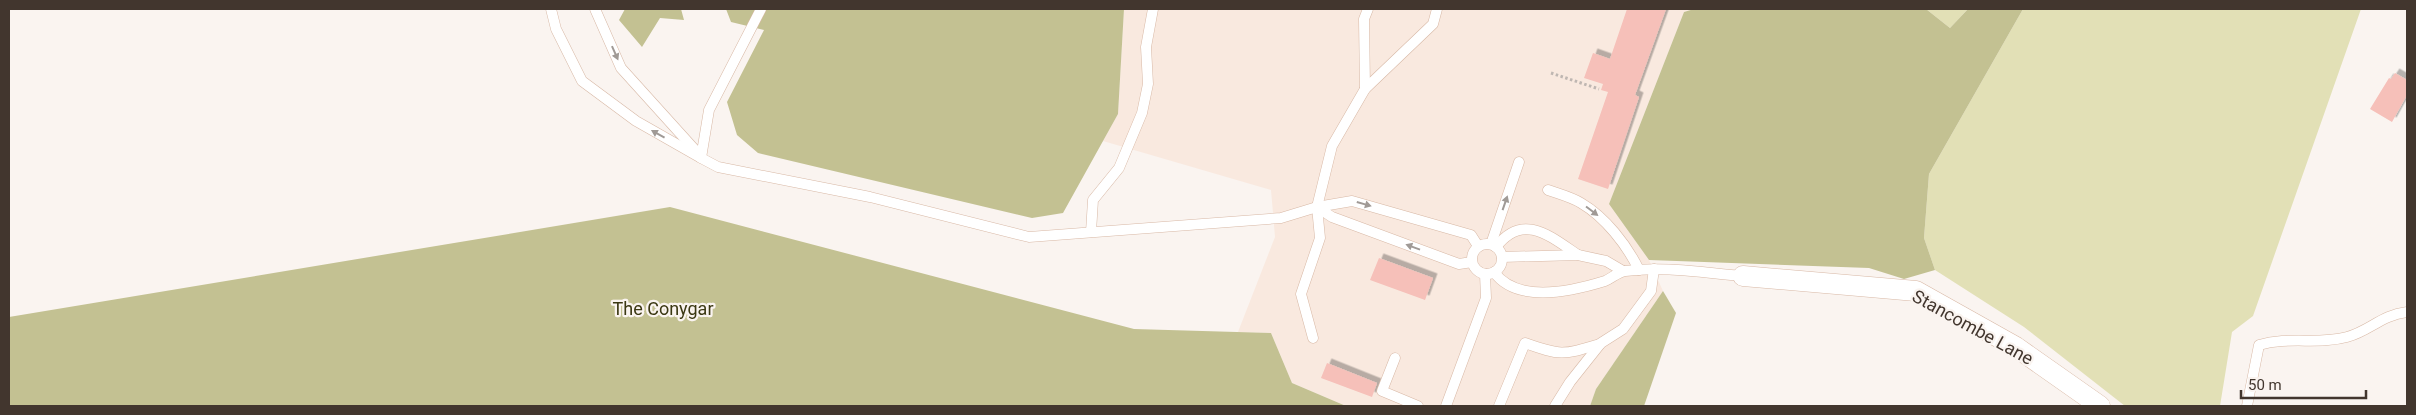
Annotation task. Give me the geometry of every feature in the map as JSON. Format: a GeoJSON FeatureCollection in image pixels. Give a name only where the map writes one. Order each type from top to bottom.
{"type":"FeatureCollection","features":[{"type":"Feature","properties":{"kind":"street","name":"Stancombe Lane"},"geometry":{"type":"LineString","coordinates":[[1743,276],[1916,290],[2016,347],[2100,406]]}},
{"type":"Feature","properties":{"kind":"lane"},"geometry":{"type":"LineString","coordinates":[[552,9],[556,29],[582,81],[636,121],[718,167],[870,196],[1029,237],[1281,218],[1316,207],[1352,201],[1471,235],[1478,246]]}},
{"type":"Feature","properties":{"kind":"lane"},"geometry":{"type":"LineString","coordinates":[[595,9],[621,68],[701,158]]}},
{"type":"Feature","properties":{"kind":"lane"},"geometry":{"type":"LineString","coordinates":[[701,158],[709,110],[761,9]]}},
{"type":"Feature","properties":{"kind":"lane"},"geometry":{"type":"LineString","coordinates":[[1091,232],[1093,200],[1120,168],[1142,113],[1148,84],[1146,47],[1153,9]]}},
{"type":"Feature","properties":{"kind":"lane"},"geometry":{"type":"LineString","coordinates":[[1365,88],[1364,19],[1368,9]]}},
{"type":"Feature","properties":{"kind":"lane"},"geometry":{"type":"LineString","coordinates":[[1313,338],[1301,294],[1320,238],[1316,207],[1332,146],[1365,88],[1433,24],[1437,9]]}},
{"type":"Feature","properties":{"kind":"lane"},"geometry":{"type":"LineString","coordinates":[[1493,246],[1519,162]]}},
{"type":"Feature","properties":{"kind":"lane"},"geometry":{"type":"LineString","coordinates":[[1548,190],[1581,203],[1600,217],[1631,254],[1639,270]]}},
{"type":"Feature","properties":{"kind":"lane"},"geometry":{"type":"LineString","coordinates":[[1316,207],[1332,217],[1459,264],[1472,262]]}},
{"type":"Feature","properties":{"kind":"lane"},"geometry":{"type":"LineString","coordinates":[[1478,246],[1493,246],[1514,230],[1526,228],[1551,237],[1578,256]]}},
{"type":"Feature","properties":{"kind":"lane"},"geometry":{"type":"LineString","coordinates":[[1478,246],[1473,253],[1472,262],[1476,270],[1490,273],[1509,286],[1526,291],[1557,292],[1599,282],[1622,271],[1654,269],[1743,276]]}},
{"type":"Feature","properties":{"kind":"lane"},"geometry":{"type":"LineString","coordinates":[[1493,246],[1502,257]]}},
{"type":"Feature","properties":{"kind":"lane"},"geometry":{"type":"LineString","coordinates":[[1502,257],[1578,256],[1606,261],[1622,271]]}},
{"type":"Feature","properties":{"kind":"lane"},"geometry":{"type":"LineString","coordinates":[[1446,406],[1486,298],[1490,273],[1500,266],[1502,257]]}},
{"type":"Feature","properties":{"kind":"lane"},"geometry":{"type":"LineString","coordinates":[[1554,406],[1570,382],[1601,344],[1623,329],[1651,291],[1654,269]]}},
{"type":"Feature","properties":{"kind":"lane"},"geometry":{"type":"LineString","coordinates":[[2247,406],[2260,345],[2276,340],[2328,341],[2350,336],[2392,314],[2407,312]]}},
{"type":"Feature","properties":{"kind":"lane"},"geometry":{"type":"LineString","coordinates":[[1499,406],[1525,343],[1554,353],[1570,353],[1601,344]]}},
{"type":"Feature","properties":{"kind":"lane"},"geometry":{"type":"LineString","coordinates":[[1395,358],[1382,391],[1418,406]]}},
{"type":"Feature","properties":{"kind":"path"},"geometry":{"type":"LineString","coordinates":[[1552,73],[1599,88]]}},
{"type":"Feature","properties":{"kind":"shaded area"},"geometry":{"type":"Polygon","coordinates":[[[1124,9],[1694,9],[1684,12],[1609,204],[1649,260],[1663,291],[1596,389],[1590,406],[1346,406],[1292,383],[1271,333],[1238,332],[1275,237],[1271,190],[1103,141],[1118,114],[1124,9]]]}},
{"type":"Feature","properties":{"kind":"shaded area"},"geometry":{"type":"Polygon","coordinates":[[[1926,9],[1968,9],[1950,28],[1926,9]]]}},
{"type":"Feature","properties":{"kind":"shaded area"},"geometry":{"type":"Polygon","coordinates":[[[2023,9],[2361,9],[2253,316],[2232,332],[2220,406],[2125,406],[2024,327],[1935,270],[1924,238],[1929,174],[2023,9]]]}},
{"type":"Feature","properties":{"kind":"green space"},"geometry":{"type":"Polygon","coordinates":[[[625,9],[681,9],[684,20],[660,18],[642,47],[619,20],[625,9]]]}},
{"type":"Feature","properties":{"kind":"green space"},"geometry":{"type":"Polygon","coordinates":[[[726,9],[1124,9],[1118,114],[1063,213],[1032,218],[758,153],[737,135],[727,102],[764,30],[731,22],[726,9]]]}},
{"type":"Feature","properties":{"kind":"green space"},"geometry":{"type":"Polygon","coordinates":[[[1694,9],[1926,9],[1950,28],[1968,9],[2023,9],[1929,174],[1924,238],[1935,270],[1904,279],[1869,268],[1649,260],[1609,204],[1684,12],[1694,9]]]}},
{"type":"Feature","properties":{"kind":"green space","name":"The Conygar"},"geometry":{"type":"Polygon","coordinates":[[[670,207],[1134,329],[1271,333],[1292,383],[1346,406],[9,406],[9,317],[670,207]]]}},
{"type":"Feature","properties":{"kind":"green space"},"geometry":{"type":"Polygon","coordinates":[[[1663,291],[1676,313],[1644,406],[1590,406],[1596,389],[1663,291]]]}},
{"type":"Feature","properties":{"kind":"building"},"geometry":{"type":"Polygon","coordinates":[[[1627,9],[1666,9],[1635,95],[1639,97],[1608,189],[1578,179],[1608,92],[1601,90],[1603,84],[1584,78],[1593,53],[1610,59],[1627,9]]]}},
{"type":"Feature","properties":{"kind":"building"},"geometry":{"type":"Polygon","coordinates":[[[2395,73],[2407,80],[2407,95],[2392,122],[2370,109],[2389,78],[2391,79],[2395,73]]]}},
{"type":"Feature","properties":{"kind":"building"},"geometry":{"type":"Polygon","coordinates":[[[1379,258],[1433,278],[1425,300],[1370,280],[1379,258]]]}},
{"type":"Feature","properties":{"kind":"building"},"geometry":{"type":"Polygon","coordinates":[[[1327,363],[1377,383],[1372,397],[1321,378],[1327,363]]]}}]}
